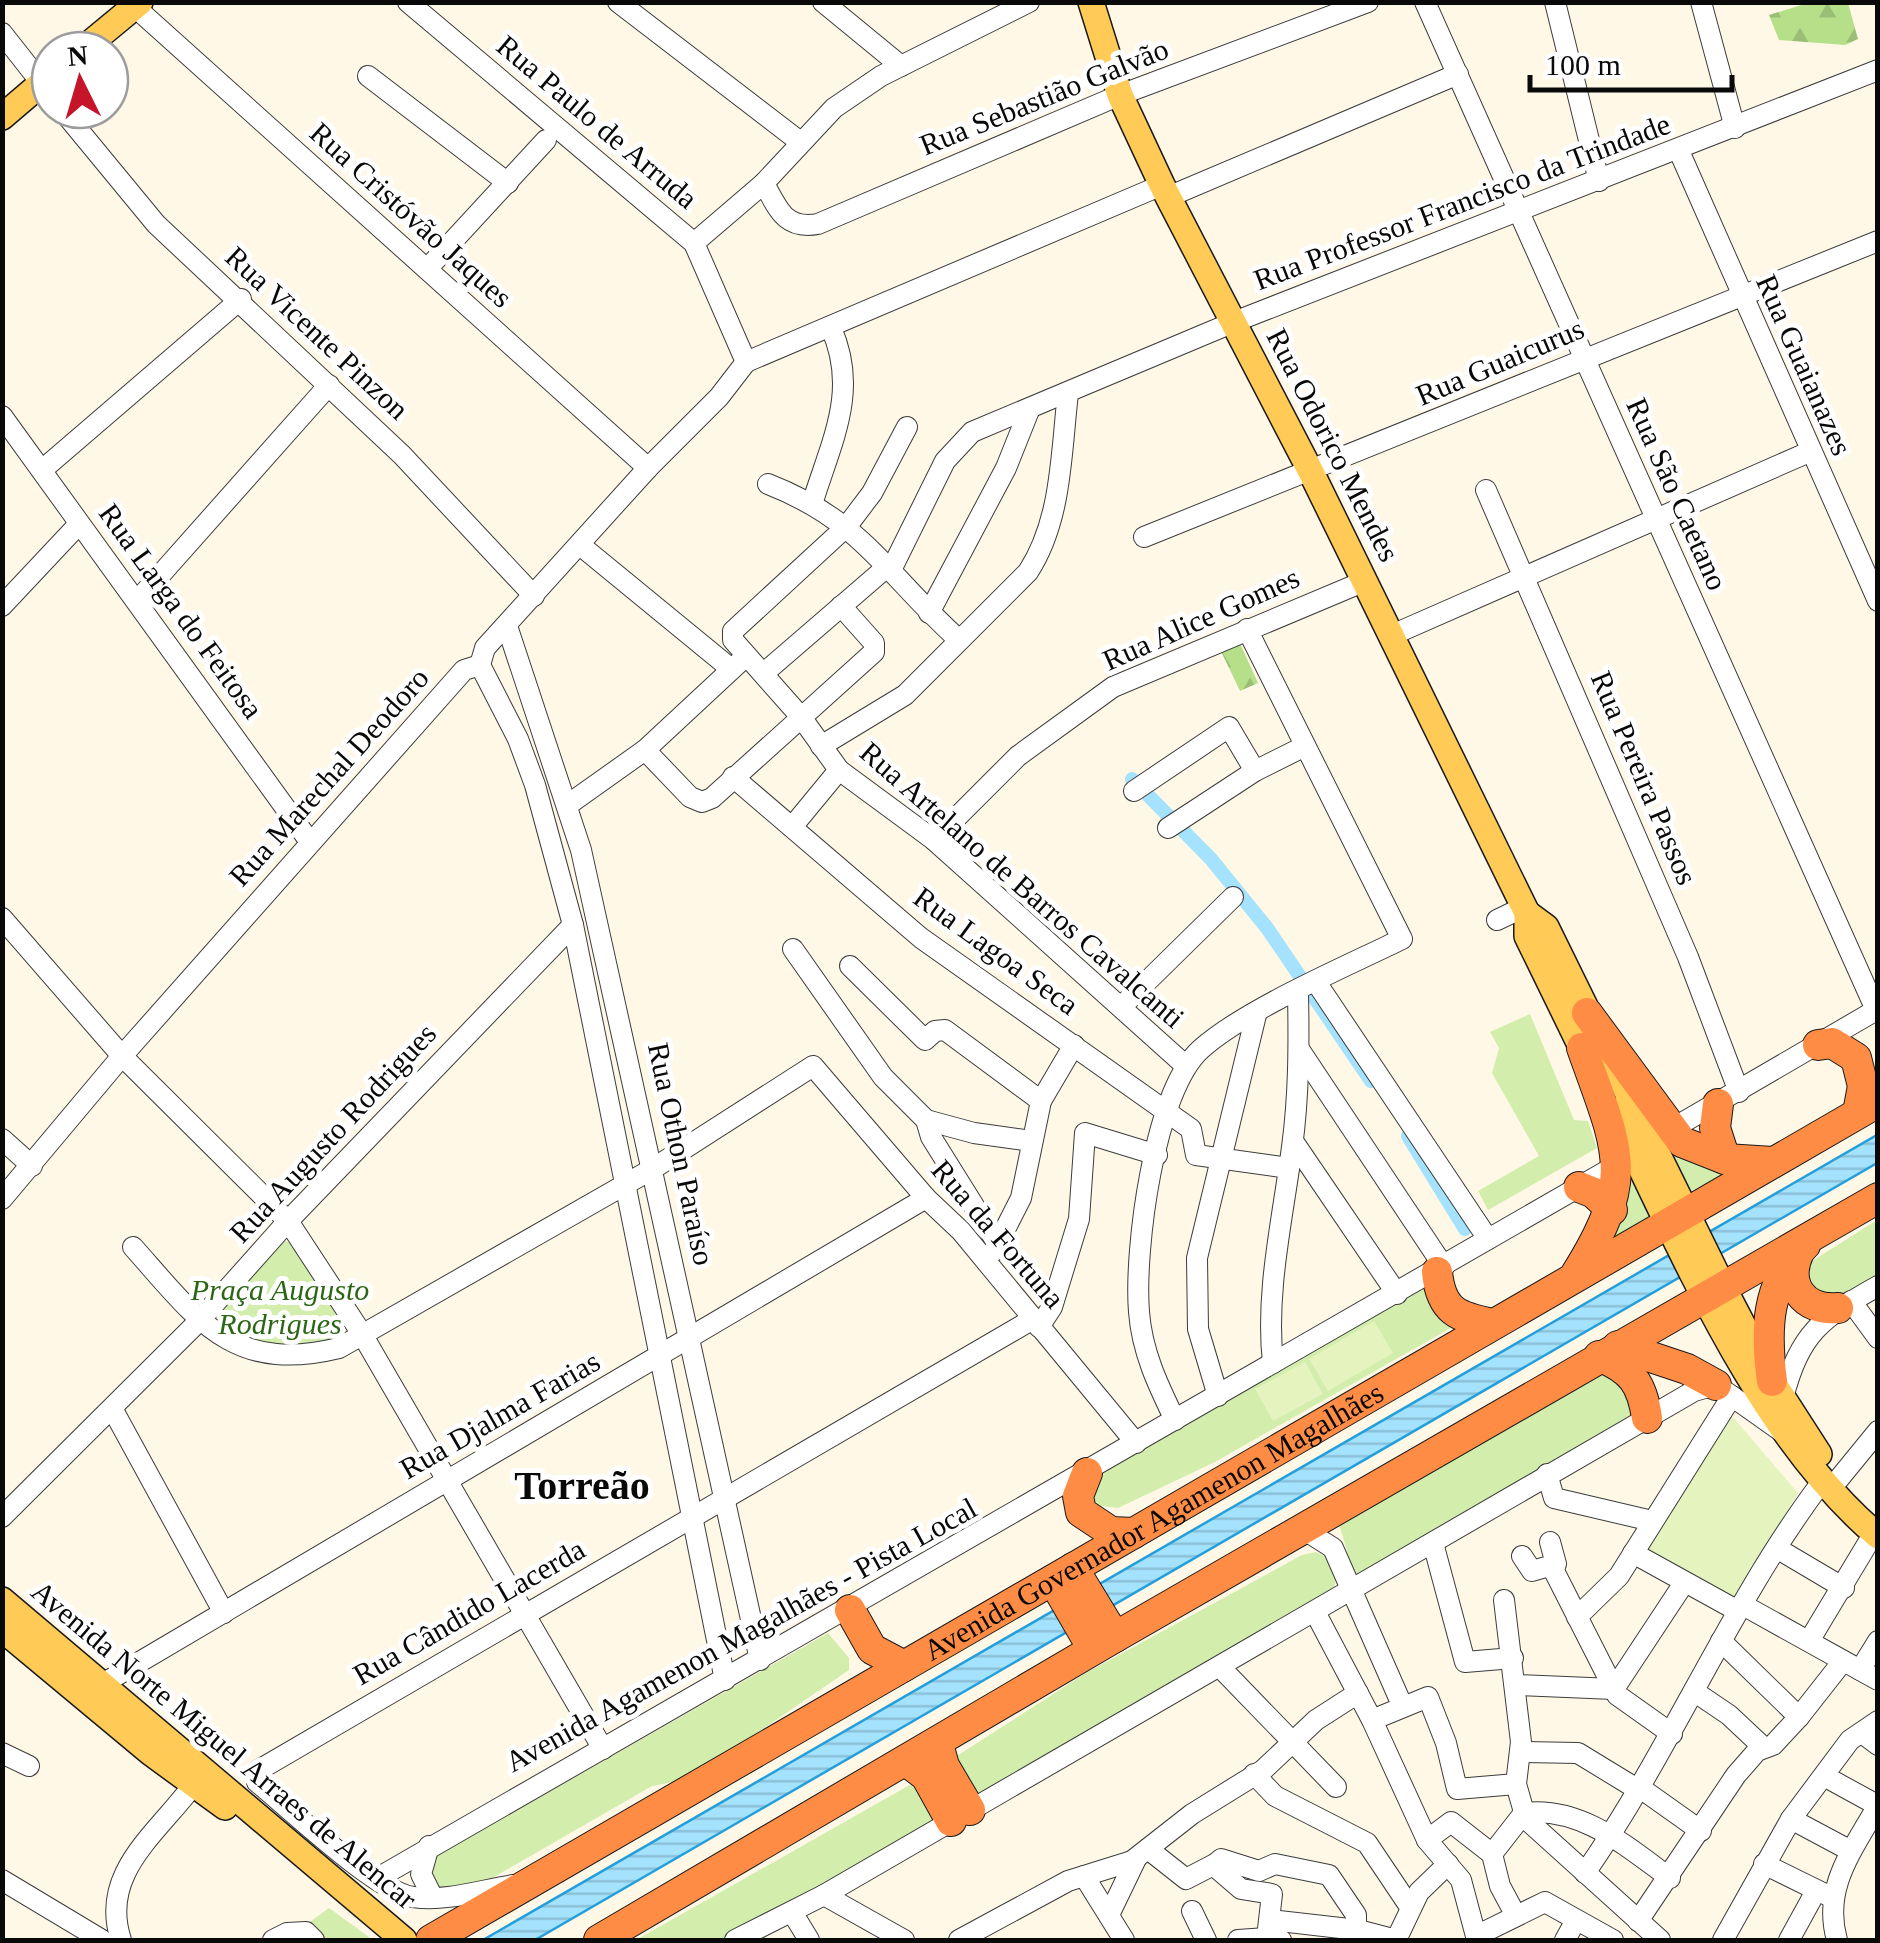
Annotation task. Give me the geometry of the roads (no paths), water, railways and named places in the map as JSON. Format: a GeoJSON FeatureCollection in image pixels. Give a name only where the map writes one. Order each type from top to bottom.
{"type":"FeatureCollection","features":[{"type":"Feature","properties":{"kind":"highway"},"geometry":{"type":"LineString","coordinates":[[1587,1013],[1660,1136],[1725,1160],[1773,1162]]}},
{"type":"Feature","properties":{"kind":"highway"},"geometry":{"type":"LineString","coordinates":[[1818,1045],[1832,1042],[1856,1058],[1868,1107]]}},
{"type":"Feature","properties":{"kind":"highway"},"geometry":{"type":"LineString","coordinates":[[1574,1278],[1612,1210],[1617,1165],[1582,1048]]}},
{"type":"Feature","properties":{"kind":"highway"},"geometry":{"type":"LineString","coordinates":[[1725,1160],[1715,1128],[1728,1098]]}},
{"type":"Feature","properties":{"kind":"highway","name":"Avenida Governador Agamenon Magalhães"},"geometry":{"type":"LineString","coordinates":[[431,1940],[904,1666],[1068,1582],[1134,1533],[1574,1278],[1682,1226],[1773,1162],[1868,1107]]}},
{"type":"Feature","properties":{"kind":"highway"},"geometry":{"type":"LineString","coordinates":[[1579,1187],[1594,1193],[1612,1210]]}},
{"type":"Feature","properties":{"kind":"highway"},"geometry":{"type":"LineString","coordinates":[[605,1938],[942,1740],[1099,1634],[1302,1529],[1609,1351],[1710,1282],[1878,1198]]}},
{"type":"Feature","properties":{"kind":"highway"},"geometry":{"type":"LineString","coordinates":[[1778,1390],[1769,1315],[1784,1270],[1828,1226]]}},
{"type":"Feature","properties":{"kind":"highway"},"geometry":{"type":"LineString","coordinates":[[1800,1250],[1792,1278],[1801,1297],[1824,1310],[1844,1305]]}},
{"type":"Feature","properties":{"kind":"highway"},"geometry":{"type":"LineString","coordinates":[[1440,1269],[1441,1302],[1448,1310],[1493,1324]]}},
{"type":"Feature","properties":{"kind":"highway"},"geometry":{"type":"LineString","coordinates":[[1609,1351],[1687,1369],[1724,1390]]}},
{"type":"Feature","properties":{"kind":"highway"},"geometry":{"type":"LineString","coordinates":[[1609,1351],[1617,1364],[1640,1382],[1647,1418]]}},
{"type":"Feature","properties":{"kind":"highway"},"geometry":{"type":"LineString","coordinates":[[1087,1474],[1078,1496],[1081,1512],[1111,1532],[1134,1533]]}},
{"type":"Feature","properties":{"kind":"highway"},"geometry":{"type":"LineString","coordinates":[[1068,1582],[1099,1634]]}},
{"type":"Feature","properties":{"kind":"highway"},"geometry":{"type":"LineString","coordinates":[[843,1614],[872,1649],[904,1666]]}},
{"type":"Feature","properties":{"kind":"highway"},"geometry":{"type":"LineString","coordinates":[[843,1614],[858,1662],[862,1691]]}},
{"type":"Feature","properties":{"kind":"highway"},"geometry":{"type":"LineString","coordinates":[[942,1740],[944,1766],[960,1816]]}},
{"type":"Feature","properties":{"kind":"highway"},"geometry":{"type":"LineString","coordinates":[[906,1760],[926,1776],[960,1816]]}},
{"type":"Feature","properties":{"kind":"main road","name":"Rua Odorico Mendes"},"geometry":{"type":"LineString","coordinates":[[1091,2],[1120,96],[1165,191],[1392,635],[1525,910],[1527,936],[1582,1048],[1682,1226]]}},
{"type":"Feature","properties":{"kind":"main road"},"geometry":{"type":"LineString","coordinates":[[106,30],[137,4]]}},
{"type":"Feature","properties":{"kind":"main road"},"geometry":{"type":"LineString","coordinates":[[2,117],[30,96]]}},
{"type":"Feature","properties":{"kind":"main road","name":"Rua Odorico Mendes"},"geometry":{"type":"LineString","coordinates":[[1525,910],[1546,926],[1587,1013]]}},
{"type":"Feature","properties":{"kind":"main road"},"geometry":{"type":"LineString","coordinates":[[1660,1136],[1682,1226],[1785,1434],[1876,1528]]}},
{"type":"Feature","properties":{"kind":"main road"},"geometry":{"type":"LineString","coordinates":[[1710,1282],[1830,1482]]}},
{"type":"Feature","properties":{"kind":"main road","name":"Avenida Norte Miguel Arraes de Alencar"},"geometry":{"type":"LineString","coordinates":[[2,1600],[104,1683],[208,1787],[381,1940]]}},
{"type":"Feature","properties":{"kind":"main road","name":"Avenida Norte Miguel Arraes de Alencar"},"geometry":{"type":"LineString","coordinates":[[2,1629],[404,1940]]}},
{"type":"Feature","properties":{"kind":"street","name":"Rua Paulo de Arruda"},"geometry":{"type":"LineString","coordinates":[[408,2],[694,243],[746,362]]}},
{"type":"Feature","properties":{"kind":"street"},"geometry":{"type":"LineString","coordinates":[[618,2],[799,141]]}},
{"type":"Feature","properties":{"kind":"street"},"geometry":{"type":"LineString","coordinates":[[823,2],[902,66]]}},
{"type":"Feature","properties":{"kind":"street"},"geometry":{"type":"LineString","coordinates":[[694,243],[764,182],[834,108],[902,66],[1029,2]]}},
{"type":"Feature","properties":{"kind":"street","name":"Rua Sebastião Galvão"},"geometry":{"type":"LineString","coordinates":[[764,182],[784,218],[802,227],[818,224],[1120,96],[1368,2]]}},
{"type":"Feature","properties":{"kind":"street","name":"Rua São Caetano"},"geometry":{"type":"LineString","coordinates":[[1425,2],[1876,1010]]}},
{"type":"Feature","properties":{"kind":"street"},"geometry":{"type":"LineString","coordinates":[[1555,2],[1599,180]]}},
{"type":"Feature","properties":{"kind":"street"},"geometry":{"type":"LineString","coordinates":[[1701,2],[1735,128]]}},
{"type":"Feature","properties":{"kind":"street","name":"Rua Cristóvão Jaques"},"geometry":{"type":"LineString","coordinates":[[137,4],[648,468]]}},
{"type":"Feature","properties":{"kind":"street"},"geometry":{"type":"LineString","coordinates":[[2,33],[30,65]]}},
{"type":"Feature","properties":{"kind":"street","name":"Rua Professor Francisco da Trindade"},"geometry":{"type":"LineString","coordinates":[[889,568],[945,461],[961,440],[1234,322],[1680,151],[1878,70]]}},
{"type":"Feature","properties":{"kind":"street"},"geometry":{"type":"LineString","coordinates":[[746,362],[1458,74]]}},
{"type":"Feature","properties":{"kind":"street"},"geometry":{"type":"LineString","coordinates":[[368,76],[508,183]]}},
{"type":"Feature","properties":{"kind":"street","name":"Rua Vicente Pinzon"},"geometry":{"type":"LineString","coordinates":[[78,130],[156,224],[241,299],[402,455],[534,596]]}},
{"type":"Feature","properties":{"kind":"street"},"geometry":{"type":"LineString","coordinates":[[427,269],[546,140]]}},
{"type":"Feature","properties":{"kind":"street","name":"Rua Guaianazes"},"geometry":{"type":"LineString","coordinates":[[1680,151],[1809,452],[1875,587]]}},
{"type":"Feature","properties":{"kind":"street","name":"Rua Guaicurus"},"geometry":{"type":"LineString","coordinates":[[1144,537],[1878,241]]}},
{"type":"Feature","properties":{"kind":"street"},"geometry":{"type":"LineString","coordinates":[[42,470],[241,299]]}},
{"type":"Feature","properties":{"kind":"street"},"geometry":{"type":"LineString","coordinates":[[813,501],[846,388],[846,368],[830,328]]}},
{"type":"Feature","properties":{"kind":"street","name":"Rua Marechal Deodoro"},"geometry":{"type":"LineString","coordinates":[[2,1199],[310,842],[464,670],[480,665],[486,648],[648,468],[719,397],[746,362]]}},
{"type":"Feature","properties":{"kind":"street"},"geometry":{"type":"LineString","coordinates":[[138,600],[329,385]]}},
{"type":"Feature","properties":{"kind":"street"},"geometry":{"type":"LineString","coordinates":[[821,746],[904,695],[1028,572],[1042,551],[1052,520],[1068,392]]}},
{"type":"Feature","properties":{"kind":"street"},"geometry":{"type":"LineString","coordinates":[[930,613],[1006,468],[1030,408]]}},
{"type":"Feature","properties":{"kind":"street","name":"Rua Larga do Feitosa"},"geometry":{"type":"LineString","coordinates":[[5,427],[42,470],[138,600],[310,842]]}},
{"type":"Feature","properties":{"kind":"street"},"geometry":{"type":"LineString","coordinates":[[569,804],[645,750],[690,712],[737,663],[733,630],[847,526],[872,493],[906,427]]}},
{"type":"Feature","properties":{"kind":"street"},"geometry":{"type":"LineString","coordinates":[[1392,635],[1809,452]]}},
{"type":"Feature","properties":{"kind":"street"},"geometry":{"type":"LineString","coordinates":[[768,484],[813,501],[847,526],[958,639]]}},
{"type":"Feature","properties":{"kind":"street","name":"Rua Pereira Passos"},"geometry":{"type":"LineString","coordinates":[[1486,490],[1688,957],[1728,1098]]}},
{"type":"Feature","properties":{"kind":"street"},"geometry":{"type":"LineString","coordinates":[[2,606],[80,524]]}},
{"type":"Feature","properties":{"kind":"street","name":"Rua Artelano de Barros Cavalcanti"},"geometry":{"type":"LineString","coordinates":[[580,545],[737,663],[764,673],[839,770],[934,840],[1123,1005],[1186,1066]]}},
{"type":"Feature","properties":{"kind":"street"},"geometry":{"type":"LineString","coordinates":[[764,673],[889,568]]}},
{"type":"Feature","properties":{"kind":"street","name":"Rua Alice Gomes"},"geometry":{"type":"LineString","coordinates":[[934,840],[1018,756],[1114,687],[1365,581]]}},
{"type":"Feature","properties":{"kind":"street"},"geometry":{"type":"LineString","coordinates":[[645,750],[690,797],[702,802],[734,778],[876,648],[841,606]]}},
{"type":"Feature","properties":{"kind":"street","name":"Rua Othon Paraíso"},"geometry":{"type":"LineString","coordinates":[[507,626],[569,804],[654,1168],[760,1660]]}},
{"type":"Feature","properties":{"kind":"street"},"geometry":{"type":"LineString","coordinates":[[1175,1420],[1144,1347],[1139,1310],[1141,1252],[1157,1155],[1186,1066],[1216,1037],[1402,939],[1247,629]]}},
{"type":"Feature","properties":{"kind":"street"},"geometry":{"type":"LineString","coordinates":[[493,690],[501,669],[515,664],[522,667]]}},
{"type":"Feature","properties":{"kind":"street","name":"Rua Othon Paraíso"},"geometry":{"type":"LineString","coordinates":[[480,665],[535,786],[572,924],[725,1680]]}},
{"type":"Feature","properties":{"kind":"street"},"geometry":{"type":"LineString","coordinates":[[1135,791],[1229,727],[1256,771]]}},
{"type":"Feature","properties":{"kind":"street"},"geometry":{"type":"LineString","coordinates":[[1169,827],[1256,771],[1305,746]]}},
{"type":"Feature","properties":{"kind":"street"},"geometry":{"type":"LineString","coordinates":[[792,828],[839,770]]}},
{"type":"Feature","properties":{"kind":"street","name":"Rua Lagoa Seca"},"geometry":{"type":"LineString","coordinates":[[734,778],[920,938],[1191,1129],[1196,1155],[1221,1158]]}},
{"type":"Feature","properties":{"kind":"street"},"geometry":{"type":"LineString","coordinates":[[1123,1005],[1233,896]]}},
{"type":"Feature","properties":{"kind":"street"},"geometry":{"type":"LineString","coordinates":[[1497,920],[1525,910]]}},
{"type":"Feature","properties":{"kind":"street"},"geometry":{"type":"LineString","coordinates":[[2,918],[122,1056],[288,1221],[362,1334],[603,1748]]}},
{"type":"Feature","properties":{"kind":"street","name":"Rua Augusto Rodrigues"},"geometry":{"type":"LineString","coordinates":[[5,1514],[199,1321],[288,1221],[572,924]]}},
{"type":"Feature","properties":{"kind":"street"},"geometry":{"type":"LineString","coordinates":[[793,949],[884,1077],[926,1120],[931,1138],[992,1253]]}},
{"type":"Feature","properties":{"kind":"street"},"geometry":{"type":"LineString","coordinates":[[850,966],[916,1034],[927,1040],[936,1031],[944,1030],[1042,1101]]}},
{"type":"Feature","properties":{"kind":"street"},"geometry":{"type":"LineString","coordinates":[[1273,1363],[1270,1314],[1293,1141],[1307,987]]}},
{"type":"Feature","properties":{"kind":"street"},"geometry":{"type":"LineString","coordinates":[[1307,987],[1488,1239]]}},
{"type":"Feature","properties":{"kind":"street"},"geometry":{"type":"LineString","coordinates":[[1660,1136],[1876,1010]]}},
{"type":"Feature","properties":{"kind":"street"},"geometry":{"type":"LineString","coordinates":[[1218,1396],[1198,1330],[1196,1292],[1202,1229],[1256,1015]]}},
{"type":"Feature","properties":{"kind":"street"},"geometry":{"type":"LineString","coordinates":[[992,1253],[1021,1198],[1042,1101],[1074,1045]]}},
{"type":"Feature","properties":{"kind":"street"},"geometry":{"type":"LineString","coordinates":[[1300,1049],[1440,1269]]}},
{"type":"Feature","properties":{"kind":"street","name":"Rua da Fortuna"},"geometry":{"type":"LineString","coordinates":[[654,1168],[813,1066],[926,1198],[992,1253],[1036,1323],[1136,1443]]}},
{"type":"Feature","properties":{"kind":"street"},"geometry":{"type":"LineString","coordinates":[[926,1120],[974,1133],[1032,1141]]}},
{"type":"Feature","properties":{"kind":"street"},"geometry":{"type":"LineString","coordinates":[[1036,1323],[1052,1307],[1079,1219],[1085,1133],[1157,1155]]}},
{"type":"Feature","properties":{"kind":"street"},"geometry":{"type":"LineString","coordinates":[[2,1140],[32,1166]]}},
{"type":"Feature","properties":{"kind":"street"},"geometry":{"type":"LineString","coordinates":[[1293,1141],[1397,1294]]}},
{"type":"Feature","properties":{"kind":"street"},"geometry":{"type":"LineString","coordinates":[[1221,1158],[1289,1168]]}},
{"type":"Feature","properties":{"kind":"street"},"geometry":{"type":"LineString","coordinates":[[1136,1443],[1617,1165]]}},
{"type":"Feature","properties":{"kind":"street"},"geometry":{"type":"LineString","coordinates":[[133,1247],[199,1321],[233,1345],[284,1357],[339,1348],[654,1168]]}},
{"type":"Feature","properties":{"kind":"street","name":"Rua Djalma Farias"},"geometry":{"type":"LineString","coordinates":[[104,1683],[926,1198]]}},
{"type":"Feature","properties":{"kind":"street"},"geometry":{"type":"LineString","coordinates":[[1778,1390],[1802,1342],[1844,1305],[1878,1286]]}},
{"type":"Feature","properties":{"kind":"street"},"geometry":{"type":"LineString","coordinates":[[1844,1305],[1878,1338]]}},
{"type":"Feature","properties":{"kind":"street","name":"Rua Cândido Lacerda"},"geometry":{"type":"LineString","coordinates":[[257,1782],[259,1766],[1036,1323]]}},
{"type":"Feature","properties":{"kind":"street"},"geometry":{"type":"LineString","coordinates":[[1577,1617],[1604,1595],[1622,1561],[1652,1521],[1724,1390]]}},
{"type":"Feature","properties":{"kind":"street"},"geometry":{"type":"LineString","coordinates":[[741,1939],[1355,1590],[1694,1391],[1724,1390],[1785,1434]]}},
{"type":"Feature","properties":{"kind":"street"},"geometry":{"type":"LineString","coordinates":[[113,1410],[224,1613]]}},
{"type":"Feature","properties":{"kind":"street"},"geometry":{"type":"LineString","coordinates":[[1586,1872],[1672,1734],[1721,1641],[1778,1549],[1830,1482],[1878,1431]]}},
{"type":"Feature","properties":{"kind":"street","name":"Avenida Agamenon Magalhães - Pista Local"},"geometry":{"type":"LineString","coordinates":[[376,1879],[1136,1443]]}},
{"type":"Feature","properties":{"kind":"street"},"geometry":{"type":"LineString","coordinates":[[1547,1474],[1554,1498],[1652,1521]]}},
{"type":"Feature","properties":{"kind":"street"},"geometry":{"type":"LineString","coordinates":[[1809,1641],[1844,1588],[1876,1528]]}},
{"type":"Feature","properties":{"kind":"street"},"geometry":{"type":"LineString","coordinates":[[1302,1529],[1333,1548],[1355,1590],[1402,1705]]}},
{"type":"Feature","properties":{"kind":"street"},"geometry":{"type":"LineString","coordinates":[[1522,1556],[1529,1570],[1552,1566],[1558,1560],[1550,1542]]}},
{"type":"Feature","properties":{"kind":"street"},"geometry":{"type":"LineString","coordinates":[[1432,1543],[1463,1659],[1473,1664],[1513,1658]]}},
{"type":"Feature","properties":{"kind":"street"},"geometry":{"type":"LineString","coordinates":[[1778,1549],[1844,1588]]}},
{"type":"Feature","properties":{"kind":"street"},"geometry":{"type":"LineString","coordinates":[[1622,1561],[1741,1608],[1860,1670]]}},
{"type":"Feature","properties":{"kind":"street"},"geometry":{"type":"LineString","coordinates":[[1552,1566],[1614,1689],[1630,1706],[1672,1734]]}},
{"type":"Feature","properties":{"kind":"street"},"geometry":{"type":"LineString","coordinates":[[1614,1689],[1684,1584]]}},
{"type":"Feature","properties":{"kind":"street"},"geometry":{"type":"LineString","coordinates":[[1504,1600],[1522,1752],[1516,1784],[1524,1813],[1530,1824],[1586,1872],[1638,1929],[1660,1940]]}},
{"type":"Feature","properties":{"kind":"street"},"geometry":{"type":"LineString","coordinates":[[1314,1612],[1372,1720],[1427,1840],[1460,1880],[1476,1938],[1545,1902],[1612,1940]]}},
{"type":"Feature","properties":{"kind":"street"},"geometry":{"type":"LineString","coordinates":[[1638,1929],[1736,1775],[1762,1746],[1773,1744],[1799,1717],[1860,1670],[1878,1640]]}},
{"type":"Feature","properties":{"kind":"street"},"geometry":{"type":"LineString","coordinates":[[1721,1641],[1799,1717]]}},
{"type":"Feature","properties":{"kind":"street"},"geometry":{"type":"LineString","coordinates":[[1347,1674],[1380,1656]]}},
{"type":"Feature","properties":{"kind":"street"},"geometry":{"type":"LineString","coordinates":[[1220,1667],[1336,1787]]}},
{"type":"Feature","properties":{"kind":"street"},"geometry":{"type":"LineString","coordinates":[[1516,1684],[1614,1689]]}},
{"type":"Feature","properties":{"kind":"street"},"geometry":{"type":"LineString","coordinates":[[1696,1692],[1729,1715],[1762,1746]]}},
{"type":"Feature","properties":{"kind":"street"},"geometry":{"type":"LineString","coordinates":[[965,1939],[1084,1876],[1117,1868],[1143,1853],[1296,1742],[1316,1720],[1358,1693]]}},
{"type":"Feature","properties":{"kind":"street"},"geometry":{"type":"LineString","coordinates":[[1372,1720],[1428,1696],[1442,1728],[1458,1789],[1516,1784]]}},
{"type":"Feature","properties":{"kind":"street"},"geometry":{"type":"LineString","coordinates":[[1728,1939],[1791,1819],[1824,1776],[1872,1733]]}},
{"type":"Feature","properties":{"kind":"street"},"geometry":{"type":"LineString","coordinates":[[1522,1752],[1578,1753],[1701,1832]]}},
{"type":"Feature","properties":{"kind":"street"},"geometry":{"type":"LineString","coordinates":[[2,1753],[28,1766]]}},
{"type":"Feature","properties":{"kind":"street"},"geometry":{"type":"LineString","coordinates":[[1254,1774],[1274,1796],[1367,1843],[1410,1907]]}},
{"type":"Feature","properties":{"kind":"street"},"geometry":{"type":"LineString","coordinates":[[1789,1940],[1824,1894],[1877,1805],[1824,1776]]}},
{"type":"Feature","properties":{"kind":"street","name":"Avenida Norte Miguel Arraes de Alencar"},"geometry":{"type":"LineString","coordinates":[[257,1782],[376,1879],[401,1894],[432,1898],[530,1883]]}},
{"type":"Feature","properties":{"kind":"street"},"geometry":{"type":"LineString","coordinates":[[121,1940],[112,1910],[120,1878],[208,1787]]}},
{"type":"Feature","properties":{"kind":"street"},"geometry":{"type":"LineString","coordinates":[[1492,1854],[1524,1813]]}},
{"type":"Feature","properties":{"kind":"street"},"geometry":{"type":"LineString","coordinates":[[1524,1813],[1565,1813],[1610,1836],[1670,1878]]}},
{"type":"Feature","properties":{"kind":"street"},"geometry":{"type":"LineString","coordinates":[[1791,1819],[1851,1851]]}},
{"type":"Feature","properties":{"kind":"street"},"geometry":{"type":"LineString","coordinates":[[1427,1840],[1451,1822],[1492,1854],[1500,1886],[1516,1914]]}},
{"type":"Feature","properties":{"kind":"street","name":"Avenida Norte Miguel Arraes de Alencar"},"geometry":{"type":"LineString","coordinates":[[429,1846],[421,1874],[432,1898]]}},
{"type":"Feature","properties":{"kind":"street"},"geometry":{"type":"LineString","coordinates":[[1143,1853],[1186,1880],[1220,1859],[1259,1871],[1275,1864],[1326,1874],[1356,1915],[1357,1935]]}},
{"type":"Feature","properties":{"kind":"street"},"geometry":{"type":"LineString","coordinates":[[1109,1915],[1143,1853]]}},
{"type":"Feature","properties":{"kind":"street"},"geometry":{"type":"LineString","coordinates":[[1238,1940],[1273,1933],[1402,1938],[1410,1907],[1448,1864]]}},
{"type":"Feature","properties":{"kind":"street"},"geometry":{"type":"LineString","coordinates":[[1764,1864],[1824,1894],[1836,1940]]}},
{"type":"Feature","properties":{"kind":"street"},"geometry":{"type":"LineString","coordinates":[[1213,1866],[1236,1887],[1272,1894],[1273,1933]]}},
{"type":"Feature","properties":{"kind":"street"},"geometry":{"type":"LineString","coordinates":[[1084,1876],[1124,1940]]}},
{"type":"Feature","properties":{"kind":"street"},"geometry":{"type":"LineString","coordinates":[[2,1880],[102,1940]]}},
{"type":"Feature","properties":{"kind":"street"},"geometry":{"type":"LineString","coordinates":[[824,1895],[904,1940]]}},
{"type":"Feature","properties":{"kind":"street"},"geometry":{"type":"LineString","coordinates":[[792,1912],[809,1940]]}},
{"type":"Feature","properties":{"kind":"street"},"geometry":{"type":"LineString","coordinates":[[1192,1912],[1206,1940]]}},
{"type":"Feature","properties":{"kind":"street"},"geometry":{"type":"LineString","coordinates":[[1565,1940],[1576,1920]]}},
{"type":"Feature","properties":{"kind":"street"},"geometry":{"type":"LineString","coordinates":[[273,1940],[296,1932],[306,1932],[314,1940]]}},
{"type":"Feature","properties":{"kind":"water"},"geometry":{"type":"Polygon","coordinates":[[[1877,1135],[1877,1163],[535,1940],[483,1940],[1877,1135]]]}},
{"type":"Feature","properties":{"kind":"waterway"},"geometry":{"type":"LineString","coordinates":[[1132,779],[1211,859],[1267,928],[1371,1081]]}},
{"type":"Feature","properties":{"kind":"waterway"},"geometry":{"type":"LineString","coordinates":[[1408,1136],[1465,1229]]}},
{"type":"Feature","properties":{"kind":"district","name":"Torreão"},"geometry":{"type":"Point","coordinates":[582,1485]}},
{"type":"Feature","properties":{"kind":"park label","name":"Praça Augusto Rodrigues"},"geometry":{"type":"Point","coordinates":[280,1307]}}]}
